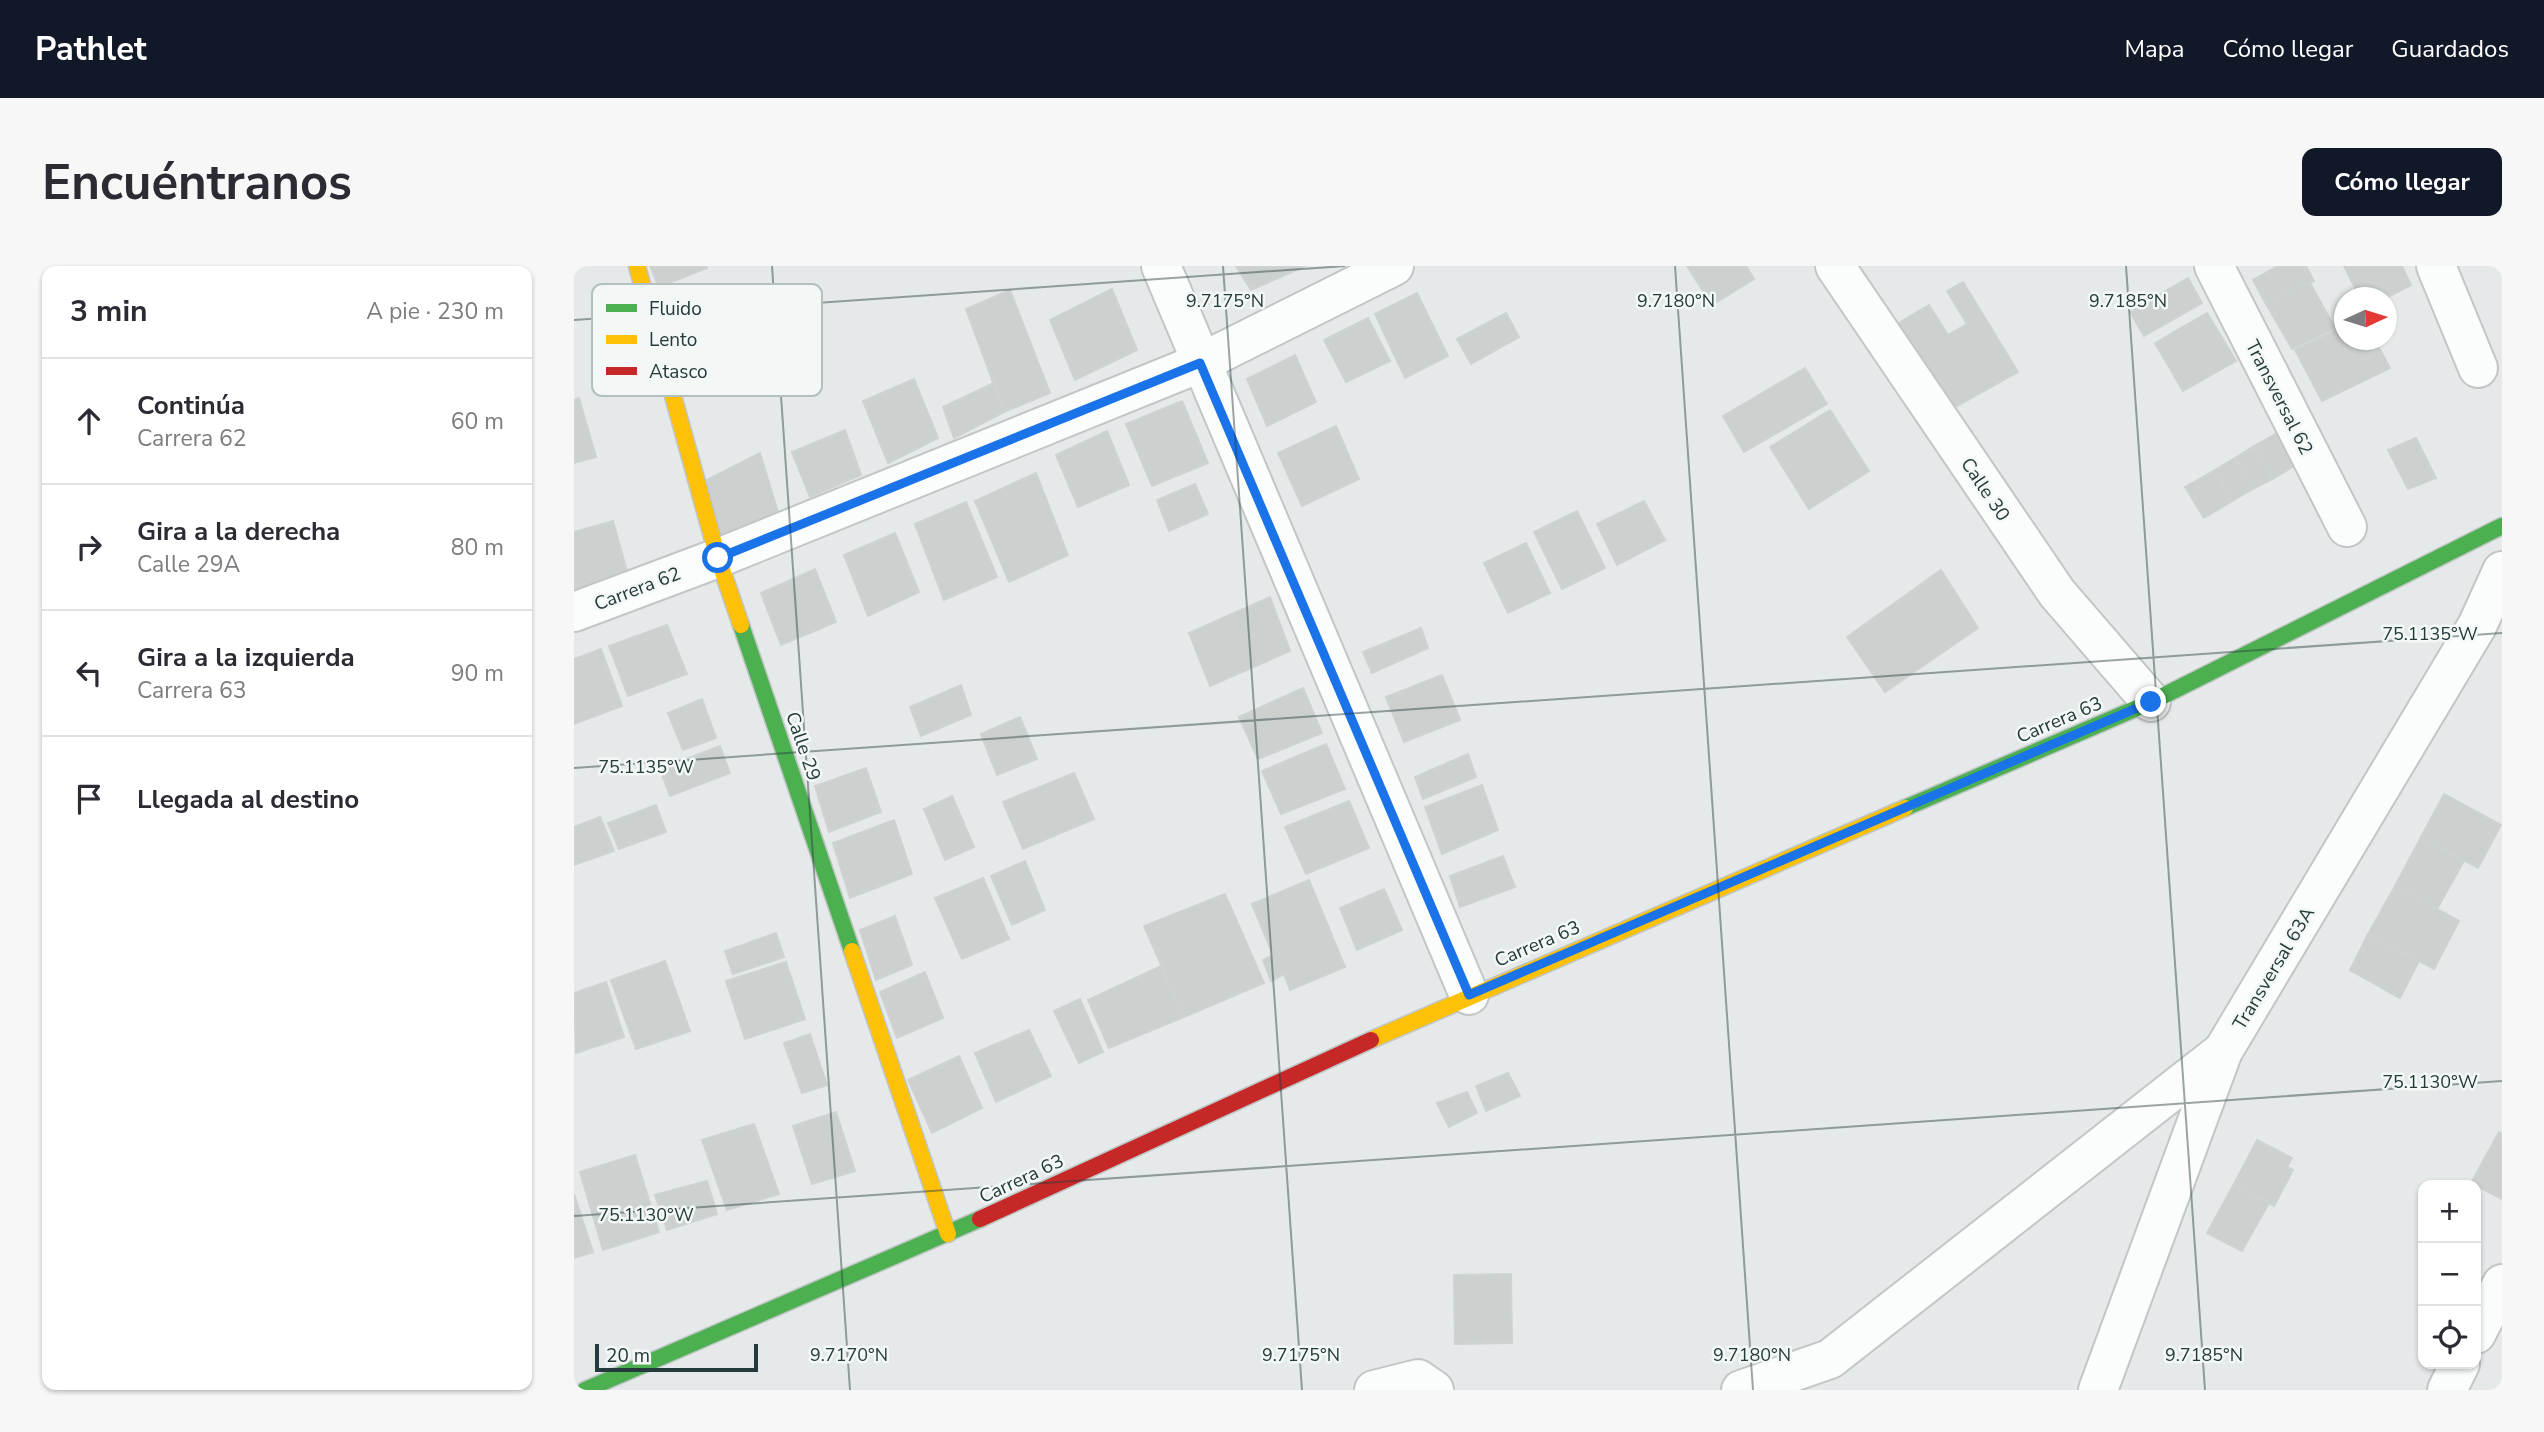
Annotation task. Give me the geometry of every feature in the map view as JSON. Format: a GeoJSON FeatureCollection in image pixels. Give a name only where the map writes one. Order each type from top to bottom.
{"type":"FeatureCollection","features":[{"type":"Feature","properties":{"kind":"main road","name":"Calle 29"},"geometry":{"type":"LineString","coordinates":[[637,266],[642,284]]}},
{"type":"Feature","properties":{"kind":"main road","name":"Calle 29"},"geometry":{"type":"LineString","coordinates":[[673,396],[718,558],[948,1234]]}},
{"type":"Feature","properties":{"kind":"main road","name":"Carrera 63"},"geometry":{"type":"LineString","coordinates":[[585,1390],[948,1234],[1469,995],[2151,702],[2502,526]]}},
{"type":"Feature","properties":{"kind":"street"},"geometry":{"type":"LineString","coordinates":[[1161,266],[1469,995]]}},
{"type":"Feature","properties":{"kind":"street","name":"Carrera 62"},"geometry":{"type":"LineString","coordinates":[[574,612],[718,558],[1200,363],[1394,266]]}},
{"type":"Feature","properties":{"kind":"street","name":"Calle 30"},"geometry":{"type":"LineString","coordinates":[[1835,266],[2057,593],[2151,702]]}},
{"type":"Feature","properties":{"kind":"street","name":"Transversal 62"},"geometry":{"type":"LineString","coordinates":[[2214,266],[2347,527]]}},
{"type":"Feature","properties":{"kind":"street"},"geometry":{"type":"LineString","coordinates":[[2435,266],[2478,368]]}},
{"type":"Feature","properties":{"kind":"street","name":"Transversal 63A"},"geometry":{"type":"LineString","coordinates":[[2098,1390],[2223,1051],[2477,626],[2502,571]]}},
{"type":"Feature","properties":{"kind":"street"},"geometry":{"type":"LineString","coordinates":[[1741,1390],[1830,1359],[2223,1051]]}},
{"type":"Feature","properties":{"kind":"street"},"geometry":{"type":"LineString","coordinates":[[2481,1324],[2502,1284]]}},
{"type":"Feature","properties":{"kind":"street"},"geometry":{"type":"LineString","coordinates":[[2447,1390],[2458,1369]]}},
{"type":"Feature","properties":{"kind":"street"},"geometry":{"type":"LineString","coordinates":[[1374,1390],[1418,1379],[1434,1390]]}},
{"type":"Feature","properties":{"kind":"building"},"geometry":{"type":"Polygon","coordinates":[[[650,266],[707,268],[667,284],[658,284],[650,266]]]}},
{"type":"Feature","properties":{"kind":"building"},"geometry":{"type":"Polygon","coordinates":[[[1236,266],[1305,266],[1251,290],[1236,266]]]}},
{"type":"Feature","properties":{"kind":"building"},"geometry":{"type":"Polygon","coordinates":[[[1687,266],[1746,266],[1754,279],[1712,305],[1687,266]]]}},
{"type":"Feature","properties":{"kind":"building"},"geometry":{"type":"Polygon","coordinates":[[[2278,266],[2306,266],[2314,281],[2266,304],[2253,280],[2278,266]]]}},
{"type":"Feature","properties":{"kind":"building"},"geometry":{"type":"Polygon","coordinates":[[[2344,266],[2402,266],[2411,285],[2397,292],[2397,287],[2354,287],[2344,266]]]}},
{"type":"Feature","properties":{"kind":"building"},"geometry":{"type":"Polygon","coordinates":[[[2188,278],[2202,303],[2144,336],[2130,312],[2188,278]]]}},
{"type":"Feature","properties":{"kind":"building"},"geometry":{"type":"Polygon","coordinates":[[[1963,282],[2018,372],[1943,414],[1890,328],[1929,305],[1948,335],[1967,324],[1947,291],[1963,282]]]}},
{"type":"Feature","properties":{"kind":"building"},"geometry":{"type":"Polygon","coordinates":[[[2310,283],[2334,328],[2292,349],[2266,304],[2310,283]]]}},
{"type":"Feature","properties":{"kind":"building"},"geometry":{"type":"Polygon","coordinates":[[[1112,289],[1137,350],[1075,380],[1050,320],[1112,289]]]}},
{"type":"Feature","properties":{"kind":"building"},"geometry":{"type":"Polygon","coordinates":[[[1010,290],[1050,393],[1004,412],[966,309],[1010,290]]]}},
{"type":"Feature","properties":{"kind":"building"},"geometry":{"type":"Polygon","coordinates":[[[1417,293],[1448,356],[1405,378],[1375,314],[1417,293]]]}},
{"type":"Feature","properties":{"kind":"building"},"geometry":{"type":"Polygon","coordinates":[[[1506,313],[1519,337],[1471,364],[1457,339],[1506,313]]]}},
{"type":"Feature","properties":{"kind":"building"},"geometry":{"type":"Polygon","coordinates":[[[2207,313],[2236,361],[2183,391],[2155,343],[2207,313]]]}},
{"type":"Feature","properties":{"kind":"building"},"geometry":{"type":"Polygon","coordinates":[[[1368,318],[1390,361],[1346,382],[1324,340],[1368,318]]]}},
{"type":"Feature","properties":{"kind":"building"},"geometry":{"type":"Polygon","coordinates":[[[2334,331],[2334,350],[2380,350],[2390,368],[2322,401],[2295,350],[2334,331]]]}},
{"type":"Feature","properties":{"kind":"building"},"geometry":{"type":"Polygon","coordinates":[[[1295,355],[1316,402],[1267,426],[1247,379],[1295,355]]]}},
{"type":"Feature","properties":{"kind":"building"},"geometry":{"type":"Polygon","coordinates":[[[1805,368],[1827,404],[1744,452],[1723,416],[1805,368]]]}},
{"type":"Feature","properties":{"kind":"building"},"geometry":{"type":"Polygon","coordinates":[[[914,379],[938,438],[888,463],[863,401],[914,379]]]}},
{"type":"Feature","properties":{"kind":"building"},"geometry":{"type":"Polygon","coordinates":[[[994,383],[1004,412],[954,438],[943,407],[994,383]]]}},
{"type":"Feature","properties":{"kind":"building"},"geometry":{"type":"Polygon","coordinates":[[[579,398],[596,457],[574,463],[574,400],[579,398]]]}},
{"type":"Feature","properties":{"kind":"building"},"geometry":{"type":"Polygon","coordinates":[[[1182,401],[1208,463],[1152,486],[1126,424],[1182,401]]]}},
{"type":"Feature","properties":{"kind":"building"},"geometry":{"type":"Polygon","coordinates":[[[1830,410],[1869,471],[1809,509],[1770,447],[1830,410]]]}},
{"type":"Feature","properties":{"kind":"building"},"geometry":{"type":"Polygon","coordinates":[[[1336,426],[1359,479],[1302,506],[1278,453],[1336,426]]]}},
{"type":"Feature","properties":{"kind":"building"},"geometry":{"type":"Polygon","coordinates":[[[845,430],[861,475],[810,497],[792,452],[845,430]]]}},
{"type":"Feature","properties":{"kind":"building"},"geometry":{"type":"Polygon","coordinates":[[[1107,431],[1129,485],[1078,507],[1056,455],[1107,431]]]}},
{"type":"Feature","properties":{"kind":"building"},"geometry":{"type":"Polygon","coordinates":[[[2277,433],[2296,465],[2274,478],[2254,446],[2277,433]]]}},
{"type":"Feature","properties":{"kind":"building"},"geometry":{"type":"Polygon","coordinates":[[[2416,438],[2436,478],[2408,489],[2388,450],[2416,438]]]}},
{"type":"Feature","properties":{"kind":"building"},"geometry":{"type":"Polygon","coordinates":[[[2254,446],[2274,478],[2253,489],[2235,458],[2254,446]]]}},
{"type":"Feature","properties":{"kind":"building"},"geometry":{"type":"Polygon","coordinates":[[[760,453],[781,522],[720,551],[701,483],[760,453]]]}},
{"type":"Feature","properties":{"kind":"building"},"geometry":{"type":"Polygon","coordinates":[[[2235,458],[2253,489],[2232,501],[2215,470],[2235,458]]]}},
{"type":"Feature","properties":{"kind":"building"},"geometry":{"type":"Polygon","coordinates":[[[2215,470],[2232,501],[2204,518],[2185,487],[2215,470]]]}},
{"type":"Feature","properties":{"kind":"building"},"geometry":{"type":"Polygon","coordinates":[[[1036,473],[1068,555],[1009,582],[975,501],[1036,473]]]}},
{"type":"Feature","properties":{"kind":"building"},"geometry":{"type":"Polygon","coordinates":[[[1195,484],[1208,514],[1169,531],[1157,500],[1195,484]]]}},
{"type":"Feature","properties":{"kind":"building"},"geometry":{"type":"Polygon","coordinates":[[[1644,501],[1665,540],[1617,565],[1597,524],[1644,501]]]}},
{"type":"Feature","properties":{"kind":"building"},"geometry":{"type":"Polygon","coordinates":[[[966,502],[997,577],[944,600],[915,524],[966,502]]]}},
{"type":"Feature","properties":{"kind":"building"},"geometry":{"type":"Polygon","coordinates":[[[1577,511],[1605,568],[1562,589],[1534,532],[1577,511]]]}},
{"type":"Feature","properties":{"kind":"building"},"geometry":{"type":"Polygon","coordinates":[[[613,521],[628,575],[574,590],[574,532],[613,521]]]}},
{"type":"Feature","properties":{"kind":"building"},"geometry":{"type":"Polygon","coordinates":[[[895,533],[919,592],[868,616],[844,555],[895,533]]]}},
{"type":"Feature","properties":{"kind":"building"},"geometry":{"type":"Polygon","coordinates":[[[1526,543],[1550,593],[1508,613],[1484,563],[1526,543]]]}},
{"type":"Feature","properties":{"kind":"building"},"geometry":{"type":"Polygon","coordinates":[[[815,569],[836,622],[781,645],[761,593],[815,569]]]}},
{"type":"Feature","properties":{"kind":"building"},"geometry":{"type":"Polygon","coordinates":[[[1941,570],[1978,628],[1885,692],[1847,637],[1941,570]]]}},
{"type":"Feature","properties":{"kind":"building"},"geometry":{"type":"Polygon","coordinates":[[[1270,597],[1290,651],[1210,686],[1189,633],[1270,597]]]}},
{"type":"Feature","properties":{"kind":"building"},"geometry":{"type":"Polygon","coordinates":[[[667,625],[687,674],[628,696],[609,646],[667,625]]]}},
{"type":"Feature","properties":{"kind":"building"},"geometry":{"type":"Polygon","coordinates":[[[1421,628],[1428,648],[1372,673],[1363,652],[1421,628]]]}},
{"type":"Feature","properties":{"kind":"building"},"geometry":{"type":"Polygon","coordinates":[[[601,649],[622,706],[574,724],[574,659],[601,649]]]}},
{"type":"Feature","properties":{"kind":"building"},"geometry":{"type":"Polygon","coordinates":[[[1442,675],[1460,720],[1404,742],[1386,697],[1442,675]]]}},
{"type":"Feature","properties":{"kind":"building"},"geometry":{"type":"Polygon","coordinates":[[[961,685],[971,715],[921,736],[910,707],[961,685]]]}},
{"type":"Feature","properties":{"kind":"building"},"geometry":{"type":"Polygon","coordinates":[[[1303,688],[1322,733],[1258,759],[1239,717],[1303,688]]]}},
{"type":"Feature","properties":{"kind":"building"},"geometry":{"type":"Polygon","coordinates":[[[702,699],[716,738],[683,750],[668,713],[702,699]]]}},
{"type":"Feature","properties":{"kind":"building"},"geometry":{"type":"Polygon","coordinates":[[[1020,717],[1037,759],[997,775],[981,734],[1020,717]]]}},
{"type":"Feature","properties":{"kind":"building"},"geometry":{"type":"Polygon","coordinates":[[[1326,744],[1345,789],[1281,814],[1262,771],[1326,744]]]}},
{"type":"Feature","properties":{"kind":"building"},"geometry":{"type":"Polygon","coordinates":[[[720,746],[730,773],[670,796],[660,769],[720,746]]]}},
{"type":"Feature","properties":{"kind":"building"},"geometry":{"type":"Polygon","coordinates":[[[1468,754],[1476,777],[1423,799],[1415,777],[1468,754]]]}},
{"type":"Feature","properties":{"kind":"building"},"geometry":{"type":"Polygon","coordinates":[[[866,768],[881,812],[829,832],[815,786],[866,768]]]}},
{"type":"Feature","properties":{"kind":"building"},"geometry":{"type":"Polygon","coordinates":[[[1074,773],[1094,819],[1023,849],[1003,802],[1074,773]]]}},
{"type":"Feature","properties":{"kind":"building"},"geometry":{"type":"Polygon","coordinates":[[[1482,785],[1498,830],[1442,854],[1425,807],[1482,785]]]}},
{"type":"Feature","properties":{"kind":"building"},"geometry":{"type":"Polygon","coordinates":[[[2444,794],[2501,825],[2478,868],[2421,837],[2444,794]]]}},
{"type":"Feature","properties":{"kind":"building"},"geometry":{"type":"Polygon","coordinates":[[[952,796],[974,847],[945,860],[924,809],[952,796]]]}},
{"type":"Feature","properties":{"kind":"building"},"geometry":{"type":"Polygon","coordinates":[[[1349,801],[1369,848],[1306,874],[1285,827],[1349,801]]]}},
{"type":"Feature","properties":{"kind":"building"},"geometry":{"type":"Polygon","coordinates":[[[656,805],[666,832],[619,849],[608,823],[656,805]]]}},
{"type":"Feature","properties":{"kind":"building"},"geometry":{"type":"Polygon","coordinates":[[[600,817],[614,851],[574,865],[574,827],[600,817]]]}},
{"type":"Feature","properties":{"kind":"building"},"geometry":{"type":"Polygon","coordinates":[[[894,820],[912,874],[850,898],[833,843],[894,820]]]}},
{"type":"Feature","properties":{"kind":"building"},"geometry":{"type":"Polygon","coordinates":[[[2421,837],[2464,861],[2437,909],[2395,886],[2421,837]]]}},
{"type":"Feature","properties":{"kind":"building"},"geometry":{"type":"Polygon","coordinates":[[[1503,856],[1515,887],[1460,907],[1450,876],[1503,856]]]}},
{"type":"Feature","properties":{"kind":"building"},"geometry":{"type":"Polygon","coordinates":[[[1025,861],[1045,910],[1012,925],[991,876],[1025,861]]]}},
{"type":"Feature","properties":{"kind":"building"},"geometry":{"type":"Polygon","coordinates":[[[983,878],[1009,939],[962,959],[935,898],[983,878]]]}},
{"type":"Feature","properties":{"kind":"building"},"geometry":{"type":"Polygon","coordinates":[[[1309,880],[1345,967],[1290,990],[1284,974],[1271,981],[1263,960],[1273,955],[1252,904],[1309,880]]]}},
{"type":"Feature","properties":{"kind":"building"},"geometry":{"type":"Polygon","coordinates":[[[2395,886],[2459,921],[2434,969],[2368,934],[2395,886]]]}},
{"type":"Feature","properties":{"kind":"building"},"geometry":{"type":"Polygon","coordinates":[[[1384,889],[1402,930],[1357,950],[1340,908],[1384,889]]]}},
{"type":"Feature","properties":{"kind":"building"},"geometry":{"type":"Polygon","coordinates":[[[1225,894],[1264,983],[1184,1017],[1144,926],[1225,894]]]}},
{"type":"Feature","properties":{"kind":"building"},"geometry":{"type":"Polygon","coordinates":[[[895,916],[912,965],[876,980],[860,930],[895,916]]]}},
{"type":"Feature","properties":{"kind":"building"},"geometry":{"type":"Polygon","coordinates":[[[776,933],[784,957],[733,974],[725,951],[776,933]]]}},
{"type":"Feature","properties":{"kind":"building"},"geometry":{"type":"Polygon","coordinates":[[[2368,934],[2419,961],[2400,998],[2350,970],[2368,934]]]}},
{"type":"Feature","properties":{"kind":"building"},"geometry":{"type":"Polygon","coordinates":[[[665,961],[690,1031],[636,1049],[611,980],[665,961]]]}},
{"type":"Feature","properties":{"kind":"building"},"geometry":{"type":"Polygon","coordinates":[[[786,962],[805,1019],[745,1039],[726,981],[786,962]]]}},
{"type":"Feature","properties":{"kind":"building"},"geometry":{"type":"Polygon","coordinates":[[[1161,966],[1184,1017],[1109,1048],[1088,1000],[1161,966]]]}},
{"type":"Feature","properties":{"kind":"building"},"geometry":{"type":"Polygon","coordinates":[[[925,972],[943,1018],[897,1038],[880,992],[925,972]]]}},
{"type":"Feature","properties":{"kind":"building"},"geometry":{"type":"Polygon","coordinates":[[[606,982],[624,1037],[576,1053],[574,993],[606,982]]]}},
{"type":"Feature","properties":{"kind":"building"},"geometry":{"type":"Polygon","coordinates":[[[1080,999],[1103,1052],[1079,1063],[1054,1011],[1080,999]]]}},
{"type":"Feature","properties":{"kind":"building"},"geometry":{"type":"Polygon","coordinates":[[[1029,1030],[1051,1076],[996,1102],[975,1053],[1029,1030]]]}},
{"type":"Feature","properties":{"kind":"building"},"geometry":{"type":"Polygon","coordinates":[[[810,1034],[827,1085],[802,1093],[784,1043],[810,1034]]]}},
{"type":"Feature","properties":{"kind":"building"},"geometry":{"type":"Polygon","coordinates":[[[959,1056],[982,1108],[932,1133],[908,1080],[959,1056]]]}},
{"type":"Feature","properties":{"kind":"building"},"geometry":{"type":"Polygon","coordinates":[[[1508,1073],[1520,1096],[1486,1111],[1476,1086],[1508,1073]]]}},
{"type":"Feature","properties":{"kind":"building"},"geometry":{"type":"Polygon","coordinates":[[[1467,1092],[1477,1113],[1449,1127],[1437,1103],[1467,1092]]]}},
{"type":"Feature","properties":{"kind":"building"},"geometry":{"type":"Polygon","coordinates":[[[836,1112],[855,1171],[812,1184],[793,1126],[836,1112]]]}},
{"type":"Feature","properties":{"kind":"building"},"geometry":{"type":"Polygon","coordinates":[[[754,1124],[779,1194],[727,1210],[702,1140],[754,1124]]]}},
{"type":"Feature","properties":{"kind":"building"},"geometry":{"type":"Polygon","coordinates":[[[2499,1132],[2502,1134],[2502,1199],[2481,1188],[2481,1180],[2473,1180],[2499,1132]]]}},
{"type":"Feature","properties":{"kind":"building"},"geometry":{"type":"Polygon","coordinates":[[[2257,1140],[2292,1158],[2287,1167],[2293,1170],[2274,1206],[2234,1184],[2257,1140]]]}},
{"type":"Feature","properties":{"kind":"building"},"geometry":{"type":"Polygon","coordinates":[[[635,1155],[659,1232],[603,1250],[580,1172],[635,1155]]]}},
{"type":"Feature","properties":{"kind":"building"},"geometry":{"type":"Polygon","coordinates":[[[707,1181],[717,1214],[667,1230],[655,1195],[707,1181]]]}},
{"type":"Feature","properties":{"kind":"building"},"geometry":{"type":"Polygon","coordinates":[[[2234,1184],[2269,1203],[2242,1251],[2207,1233],[2234,1184]]]}},
{"type":"Feature","properties":{"kind":"building"},"geometry":{"type":"Polygon","coordinates":[[[574,1194],[593,1252],[574,1258],[574,1194]]]}},
{"type":"Feature","properties":{"kind":"building"},"geometry":{"type":"Polygon","coordinates":[[[1511,1274],[1512,1343],[1455,1344],[1454,1275],[1511,1274]]]}},
{"type":"Feature","properties":{"kind":"traffic: fast"},"geometry":{"type":"LineString","coordinates":[[1905,808],[2151,702],[2502,526]]}},
{"type":"Feature","properties":{"kind":"traffic: fast"},"geometry":{"type":"LineString","coordinates":[[741,625],[852,951]]}},
{"type":"Feature","properties":{"kind":"traffic: fast"},"geometry":{"type":"LineString","coordinates":[[585,1390],[980,1219]]}},
{"type":"Feature","properties":{"kind":"traffic: slow"},"geometry":{"type":"LineString","coordinates":[[637,266],[642,284]]}},
{"type":"Feature","properties":{"kind":"traffic: slow"},"geometry":{"type":"LineString","coordinates":[[673,396],[718,558],[741,625]]}},
{"type":"Feature","properties":{"kind":"traffic: slow"},"geometry":{"type":"LineString","coordinates":[[1371,1040],[1905,808]]}},
{"type":"Feature","properties":{"kind":"traffic: slow"},"geometry":{"type":"LineString","coordinates":[[852,951],[948,1234]]}},
{"type":"Feature","properties":{"kind":"traffic: jam"},"geometry":{"type":"LineString","coordinates":[[980,1219],[1371,1040]]}},
{"type":"Feature","properties":{"kind":"route"},"geometry":{"type":"LineString","coordinates":[[718,558],[1200,363],[1469,995],[2151,702]]}}]}
